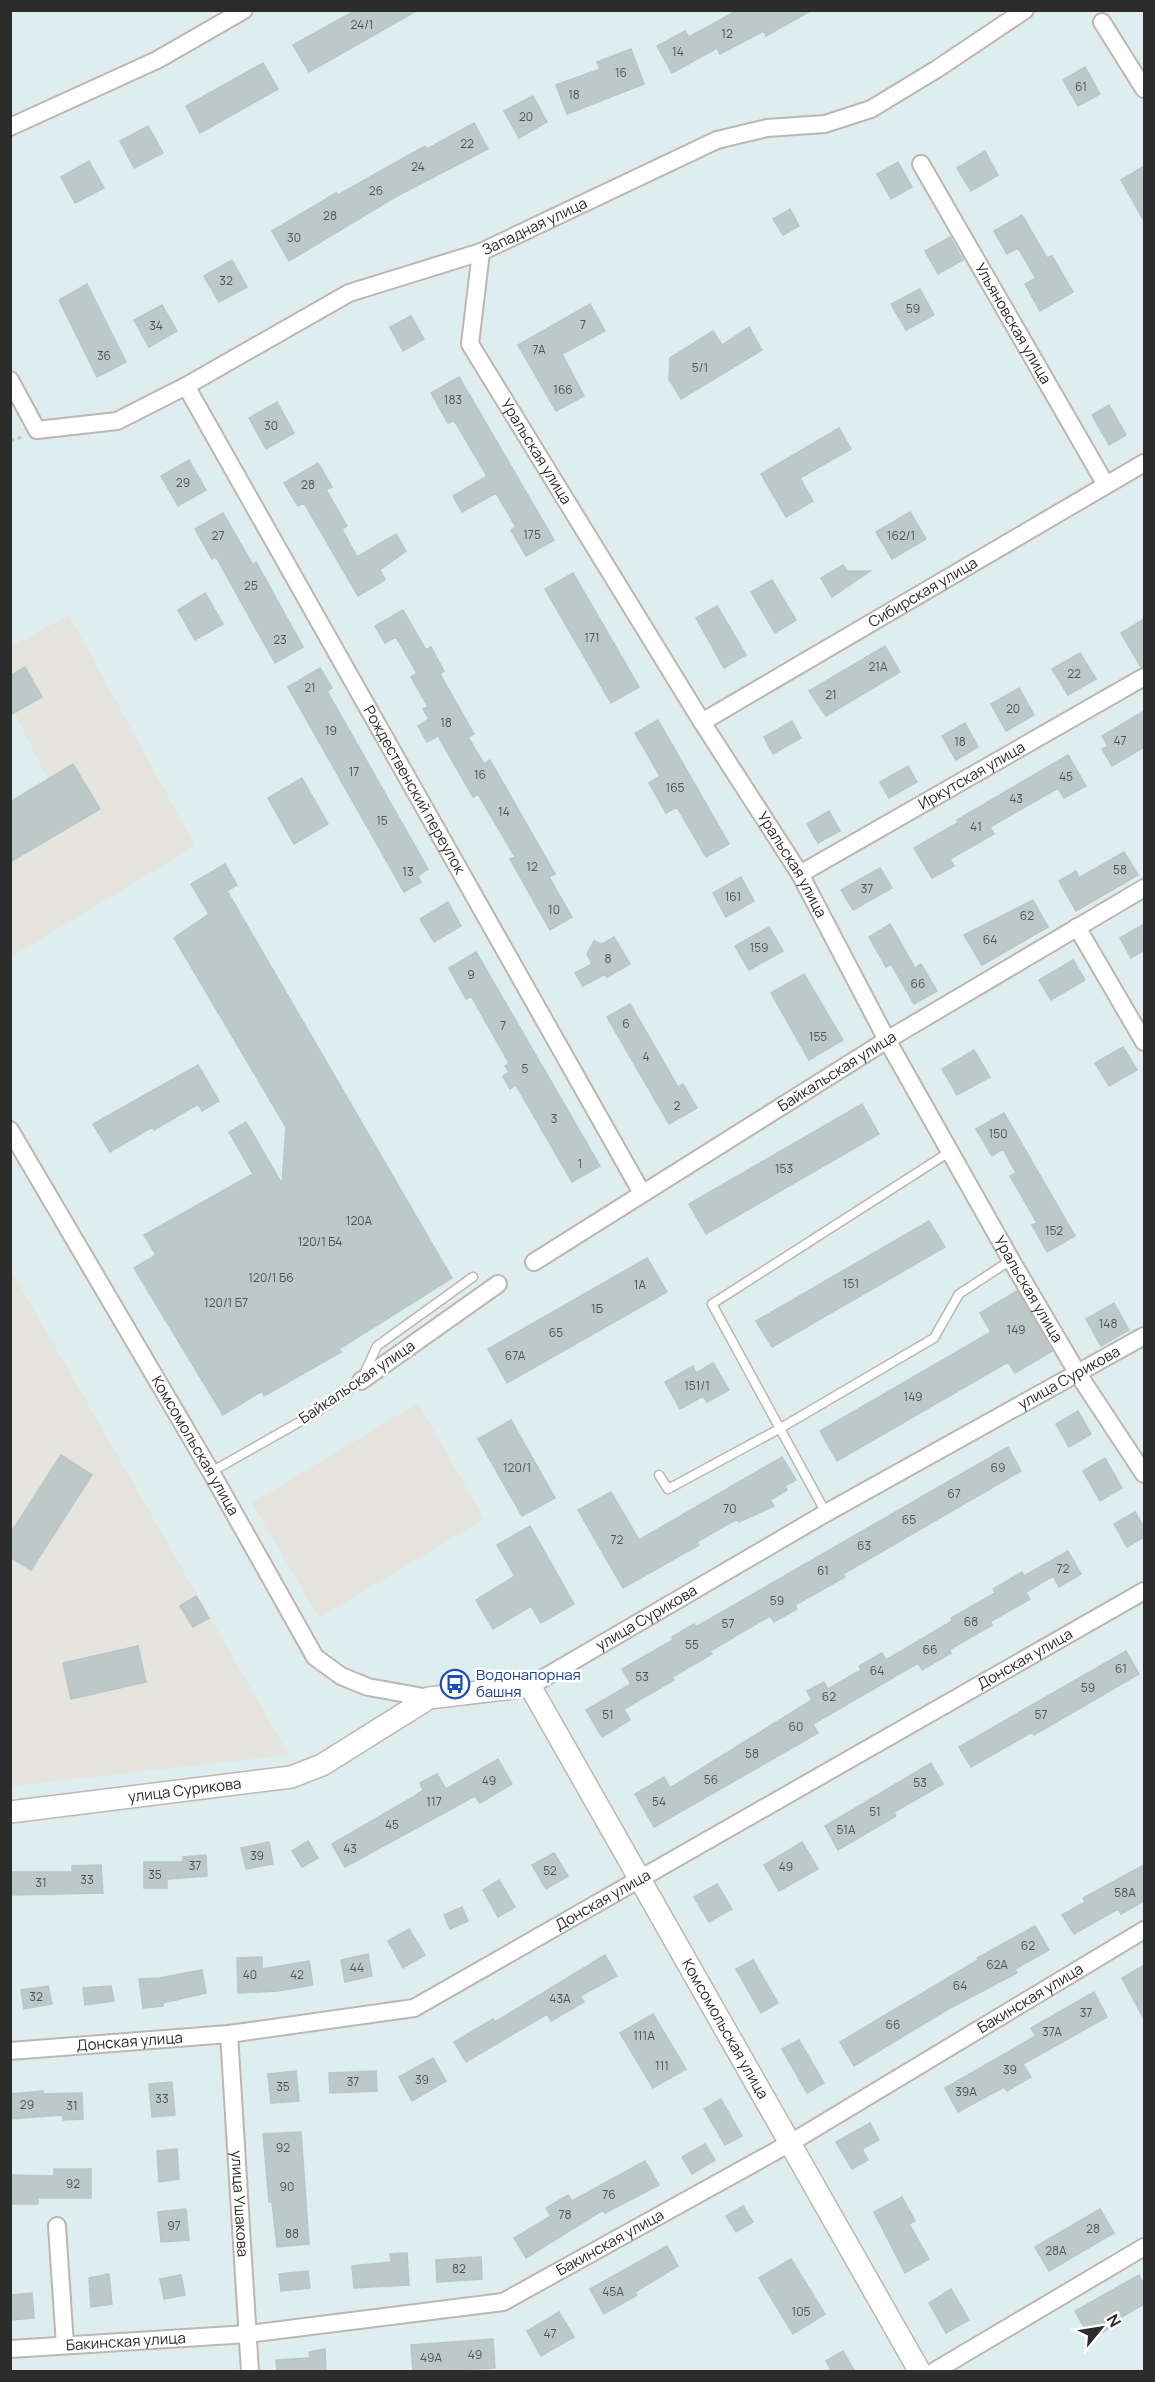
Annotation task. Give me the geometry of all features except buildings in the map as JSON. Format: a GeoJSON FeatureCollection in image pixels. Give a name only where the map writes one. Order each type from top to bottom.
{"type":"FeatureCollection","features":[{"type":"Feature","properties":{"kind":"street"},"geometry":{"type":"LineString","coordinates":[[10,127],[157,60],[244,10]]}},
{"type":"Feature","properties":{"kind":"street","name":"Западная улица"},"geometry":{"type":"LineString","coordinates":[[10,380],[37,430],[117,421],[186,386],[349,293],[481,252],[717,140],[767,128],[825,124],[871,109],[937,69],[1025,10]]}},
{"type":"Feature","properties":{"kind":"street"},"geometry":{"type":"LineString","coordinates":[[1102,22],[1144,89]]}},
{"type":"Feature","properties":{"kind":"street","name":"Ульяновская улица"},"geometry":{"type":"LineString","coordinates":[[921,164],[1106,485]]}},
{"type":"Feature","properties":{"kind":"street","name":"Уральская улица"},"geometry":{"type":"LineString","coordinates":[[481,252],[470,344],[702,722],[800,874],[887,1040],[1011,1260],[1078,1374],[1144,1474]]}},
{"type":"Feature","properties":{"kind":"street","name":"Рождественский переулок"},"geometry":{"type":"LineString","coordinates":[[186,386],[642,1193]]}},
{"type":"Feature","properties":{"kind":"street","name":"Сибирская улица"},"geometry":{"type":"LineString","coordinates":[[702,722],[1144,463]]}},
{"type":"Feature","properties":{"kind":"street","name":"Иркутская улица"},"geometry":{"type":"LineString","coordinates":[[800,874],[1144,677]]}},
{"type":"Feature","properties":{"kind":"street","name":"Байкальская улица"},"geometry":{"type":"LineString","coordinates":[[534,1262],[887,1040],[1144,888]]}},
{"type":"Feature","properties":{"kind":"street"},"geometry":{"type":"LineString","coordinates":[[1077,927],[1144,1042]]}},
{"type":"Feature","properties":{"kind":"street","name":"Комсомольская улица"},"geometry":{"type":"LineString","coordinates":[[10,1130],[211,1472],[315,1657],[341,1676],[368,1687],[429,1698]]}},
{"type":"Feature","properties":{"kind":"street","name":"Байкальская улица"},"geometry":{"type":"LineString","coordinates":[[362,1381],[498,1284]]}},
{"type":"Feature","properties":{"kind":"street","name":"улица Сурикова"},"geometry":{"type":"LineString","coordinates":[[10,1812],[291,1777],[322,1765],[429,1698],[530,1686],[826,1513],[1144,1336]]}},
{"type":"Feature","properties":{"kind":"street","name":"Донская улица"},"geometry":{"type":"LineString","coordinates":[[10,2051],[229,2034],[414,2008],[1144,1591]]}},
{"type":"Feature","properties":{"kind":"street","name":"Комсомольская улица"},"geometry":{"type":"LineString","coordinates":[[530,1686],[792,2142],[920,2372]]}},
{"type":"Feature","properties":{"kind":"street","name":"Бакинская улица"},"geometry":{"type":"LineString","coordinates":[[10,2349],[248,2334],[503,2302],[792,2142],[1144,1930]]}},
{"type":"Feature","properties":{"kind":"street","name":"улица Ушакова"},"geometry":{"type":"LineString","coordinates":[[229,2034],[250,2372]]}},
{"type":"Feature","properties":{"kind":"street"},"geometry":{"type":"LineString","coordinates":[[57,2226],[65,2345]]}},
{"type":"Feature","properties":{"kind":"street"},"geometry":{"type":"LineString","coordinates":[[933,2372],[1144,2247]]}},
{"type":"Feature","properties":{"kind":"lane"},"geometry":{"type":"LineString","coordinates":[[826,1513],[712,1304],[951,1151]]}},
{"type":"Feature","properties":{"kind":"lane"},"geometry":{"type":"LineString","coordinates":[[659,1475],[668,1490],[779,1429],[934,1338],[958,1294],[1011,1260]]}},
{"type":"Feature","properties":{"kind":"lane"},"geometry":{"type":"LineString","coordinates":[[362,1381],[377,1346],[473,1276]]}},
{"type":"Feature","properties":{"kind":"lane","name":"Байкальская улица"},"geometry":{"type":"LineString","coordinates":[[211,1472],[317,1412],[362,1381]]}},
{"type":"Feature","properties":{"kind":"shaded area"},"geometry":{"type":"Polygon","coordinates":[[[69,615],[195,846],[11,957],[11,802],[48,779],[11,706],[11,647],[69,615]]]}},
{"type":"Feature","properties":{"kind":"shaded area"},"geometry":{"type":"Polygon","coordinates":[[[11,1270],[289,1755],[11,1786],[11,1270]]]}},
{"type":"Feature","properties":{"kind":"shaded area"},"geometry":{"type":"Polygon","coordinates":[[[418,1403],[484,1519],[319,1618],[252,1503],[418,1403]]]}},
{"type":"Feature","properties":{"kind":"place","name":"Водонапорная башня"},"geometry":{"type":"Point","coordinates":[455,1684]}}]}
